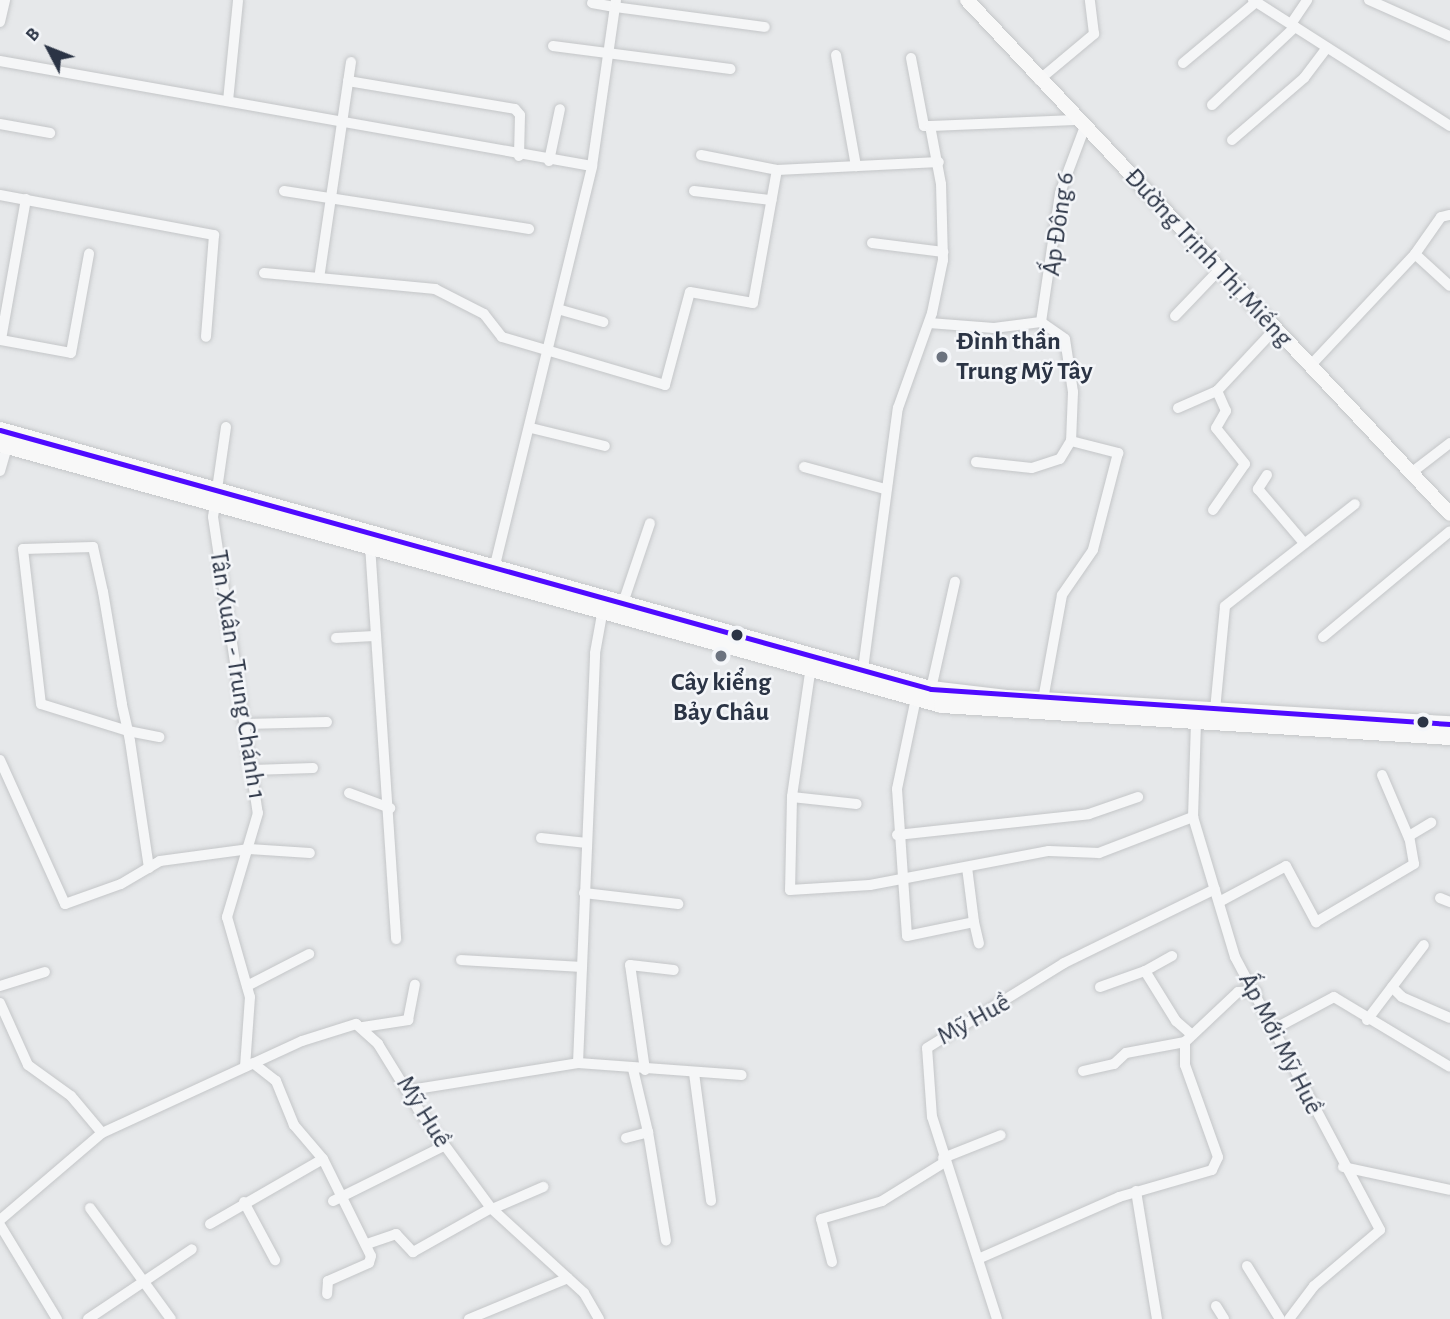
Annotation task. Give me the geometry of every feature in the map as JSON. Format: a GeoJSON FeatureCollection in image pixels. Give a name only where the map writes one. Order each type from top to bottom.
{"type":"FeatureCollection","features":[{"type":"Feature","properties":{"kind":"main road","name":"Đường Trịnh Thị Miếng"},"geometry":{"type":"LineString","coordinates":[[967,0],[1080,125],[1220,269],[1450,514]]}},
{"type":"Feature","properties":{"kind":"main road"},"geometry":{"type":"LineString","coordinates":[[0,430],[370,545],[603,609],[812,661]]}},
{"type":"Feature","properties":{"kind":"main road"},"geometry":{"type":"LineString","coordinates":[[4,445],[216,495],[624,600],[862,676],[916,698],[975,709],[1450,737]]}},
{"type":"Feature","properties":{"kind":"main road"},"geometry":{"type":"LineString","coordinates":[[862,676],[931,689],[1043,700],[1450,724]]}},
{"type":"Feature","properties":{"kind":"street"},"geometry":{"type":"LineString","coordinates":[[0,22],[5,0]]}},
{"type":"Feature","properties":{"kind":"street"},"geometry":{"type":"LineString","coordinates":[[228,101],[238,0]]}},
{"type":"Feature","properties":{"kind":"street"},"geometry":{"type":"LineString","coordinates":[[1039,80],[1094,34],[1090,0]]}},
{"type":"Feature","properties":{"kind":"street"},"geometry":{"type":"LineString","coordinates":[[1212,105],[1293,26],[1307,0]]}},
{"type":"Feature","properties":{"kind":"street"},"geometry":{"type":"LineString","coordinates":[[1369,0],[1450,36]]}},
{"type":"Feature","properties":{"kind":"street"},"geometry":{"type":"LineString","coordinates":[[1183,63],[1254,1],[1450,126]]}},
{"type":"Feature","properties":{"kind":"street"},"geometry":{"type":"LineString","coordinates":[[592,4],[616,4],[765,27]]}},
{"type":"Feature","properties":{"kind":"street"},"geometry":{"type":"LineString","coordinates":[[495,565],[561,310],[592,166],[616,4]]}},
{"type":"Feature","properties":{"kind":"street"},"geometry":{"type":"LineString","coordinates":[[553,46],[731,69]]}},
{"type":"Feature","properties":{"kind":"street"},"geometry":{"type":"LineString","coordinates":[[1232,140],[1304,78],[1327,48]]}},
{"type":"Feature","properties":{"kind":"street"},"geometry":{"type":"LineString","coordinates":[[836,55],[856,166]]}},
{"type":"Feature","properties":{"kind":"street"},"geometry":{"type":"LineString","coordinates":[[911,58],[923,126],[1080,125]]}},
{"type":"Feature","properties":{"kind":"street"},"geometry":{"type":"LineString","coordinates":[[0,61],[520,156],[592,166]]}},
{"type":"Feature","properties":{"kind":"street"},"geometry":{"type":"LineString","coordinates":[[319,278],[351,62]]}},
{"type":"Feature","properties":{"kind":"street"},"geometry":{"type":"LineString","coordinates":[[348,81],[514,109],[520,115],[520,156]]}},
{"type":"Feature","properties":{"kind":"street"},"geometry":{"type":"LineString","coordinates":[[549,161],[560,109]]}},
{"type":"Feature","properties":{"kind":"street"},"geometry":{"type":"LineString","coordinates":[[0,124],[50,133]]}},
{"type":"Feature","properties":{"kind":"street","name":"Ấp Đông 6"},"geometry":{"type":"LineString","coordinates":[[1041,322],[1060,193],[1080,125]]}},
{"type":"Feature","properties":{"kind":"street"},"geometry":{"type":"LineString","coordinates":[[862,676],[885,489],[898,408],[929,323],[943,252],[939,162],[930,126]]}},
{"type":"Feature","properties":{"kind":"street"},"geometry":{"type":"LineString","coordinates":[[701,155],[777,170],[939,162]]}},
{"type":"Feature","properties":{"kind":"street"},"geometry":{"type":"LineString","coordinates":[[264,273],[435,289],[484,314],[502,338],[665,386],[690,292],[753,303],[777,170]]}},
{"type":"Feature","properties":{"kind":"street"},"geometry":{"type":"LineString","coordinates":[[284,191],[314,200],[330,197],[529,229]]}},
{"type":"Feature","properties":{"kind":"street"},"geometry":{"type":"LineString","coordinates":[[694,191],[771,200]]}},
{"type":"Feature","properties":{"kind":"street"},"geometry":{"type":"LineString","coordinates":[[0,195],[214,235],[206,337]]}},
{"type":"Feature","properties":{"kind":"street"},"geometry":{"type":"LineString","coordinates":[[26,199],[1,340],[71,353],[89,254]]}},
{"type":"Feature","properties":{"kind":"street"},"geometry":{"type":"LineString","coordinates":[[1310,366],[1415,254],[1441,217],[1450,215]]}},
{"type":"Feature","properties":{"kind":"street"},"geometry":{"type":"LineString","coordinates":[[872,243],[943,252]]}},
{"type":"Feature","properties":{"kind":"street"},"geometry":{"type":"LineString","coordinates":[[1415,254],[1450,286]]}},
{"type":"Feature","properties":{"kind":"street"},"geometry":{"type":"LineString","coordinates":[[1175,316],[1220,269]]}},
{"type":"Feature","properties":{"kind":"street"},"geometry":{"type":"LineString","coordinates":[[561,310],[603,322]]}},
{"type":"Feature","properties":{"kind":"street"},"geometry":{"type":"LineString","coordinates":[[929,323],[994,328],[1041,322],[1065,339],[1073,392],[1070,442],[1060,459],[1032,468],[976,462]]}},
{"type":"Feature","properties":{"kind":"street"},"geometry":{"type":"LineString","coordinates":[[1178,408],[1217,391],[1275,329]]}},
{"type":"Feature","properties":{"kind":"street"},"geometry":{"type":"LineString","coordinates":[[1213,510],[1245,464],[1216,428],[1226,411],[1217,391]]}},
{"type":"Feature","properties":{"kind":"street","name":"Tân Xuân - Trung Chánh 1"},"geometry":{"type":"LineString","coordinates":[[226,427],[216,495],[258,813],[227,916],[247,986],[249,1065]]}},
{"type":"Feature","properties":{"kind":"street"},"geometry":{"type":"LineString","coordinates":[[531,428],[605,446]]}},
{"type":"Feature","properties":{"kind":"street"},"geometry":{"type":"LineString","coordinates":[[1070,442],[1118,453]]}},
{"type":"Feature","properties":{"kind":"street"},"geometry":{"type":"LineString","coordinates":[[1043,700],[1062,595],[1093,550],[1122,442]]}},
{"type":"Feature","properties":{"kind":"street"},"geometry":{"type":"LineString","coordinates":[[1410,472],[1450,443]]}},
{"type":"Feature","properties":{"kind":"street"},"geometry":{"type":"LineString","coordinates":[[0,471],[4,445]]}},
{"type":"Feature","properties":{"kind":"street"},"geometry":{"type":"LineString","coordinates":[[804,467],[885,489]]}},
{"type":"Feature","properties":{"kind":"street"},"geometry":{"type":"LineString","coordinates":[[1267,475],[1258,489],[1304,543]]}},
{"type":"Feature","properties":{"kind":"street"},"geometry":{"type":"LineString","coordinates":[[1215,710],[1225,606],[1355,504]]}},
{"type":"Feature","properties":{"kind":"street"},"geometry":{"type":"LineString","coordinates":[[624,600],[650,523]]}},
{"type":"Feature","properties":{"kind":"street"},"geometry":{"type":"LineString","coordinates":[[1323,637],[1450,531]]}},
{"type":"Feature","properties":{"kind":"street"},"geometry":{"type":"LineString","coordinates":[[370,545],[374,636],[390,808],[396,939]]}},
{"type":"Feature","properties":{"kind":"street"},"geometry":{"type":"LineString","coordinates":[[149,867],[128,731],[93,547],[23,550],[41,704],[128,731],[159,737]]}},
{"type":"Feature","properties":{"kind":"street"},"geometry":{"type":"LineString","coordinates":[[931,689],[955,582]]}},
{"type":"Feature","properties":{"kind":"street"},"geometry":{"type":"LineString","coordinates":[[578,1063],[594,653],[603,609]]}},
{"type":"Feature","properties":{"kind":"street"},"geometry":{"type":"LineString","coordinates":[[336,638],[374,636]]}},
{"type":"Feature","properties":{"kind":"street"},"geometry":{"type":"LineString","coordinates":[[812,661],[792,797],[790,890],[900,879],[1049,851],[1100,853],[1193,817]]}},
{"type":"Feature","properties":{"kind":"street"},"geometry":{"type":"LineString","coordinates":[[916,698],[897,789],[897,835],[907,936],[974,922]]}},
{"type":"Feature","properties":{"kind":"street"},"geometry":{"type":"LineString","coordinates":[[245,724],[327,722]]}},
{"type":"Feature","properties":{"kind":"street","name":"Ấp Mới Mỹ Huề"},"geometry":{"type":"LineString","coordinates":[[1196,722],[1193,817],[1236,957],[1256,991],[1343,1167],[1380,1230],[1314,1286],[1289,1319]]}},
{"type":"Feature","properties":{"kind":"street"},"geometry":{"type":"LineString","coordinates":[[0,760],[65,904],[160,861],[249,849],[310,853]]}},
{"type":"Feature","properties":{"kind":"street"},"geometry":{"type":"LineString","coordinates":[[252,771],[313,768]]}},
{"type":"Feature","properties":{"kind":"street"},"geometry":{"type":"LineString","coordinates":[[1219,902],[1286,866],[1316,922],[1412,866],[1409,838],[1382,775]]}},
{"type":"Feature","properties":{"kind":"street"},"geometry":{"type":"LineString","coordinates":[[349,793],[390,808]]}},
{"type":"Feature","properties":{"kind":"street"},"geometry":{"type":"LineString","coordinates":[[792,797],[857,804]]}},
{"type":"Feature","properties":{"kind":"street"},"geometry":{"type":"LineString","coordinates":[[897,835],[1089,814],[1138,797]]}},
{"type":"Feature","properties":{"kind":"street"},"geometry":{"type":"LineString","coordinates":[[1409,838],[1432,823]]}},
{"type":"Feature","properties":{"kind":"street"},"geometry":{"type":"LineString","coordinates":[[541,838],[587,843]]}},
{"type":"Feature","properties":{"kind":"street"},"geometry":{"type":"LineString","coordinates":[[967,867],[979,943]]}},
{"type":"Feature","properties":{"kind":"street","name":"Mỹ Huề"},"geometry":{"type":"LineString","coordinates":[[997,1319],[944,1160],[926,1066],[927,1048],[936,1037],[1012,999],[1064,963],[1215,889]]}},
{"type":"Feature","properties":{"kind":"street"},"geometry":{"type":"LineString","coordinates":[[584,893],[678,904]]}},
{"type":"Feature","properties":{"kind":"street"},"geometry":{"type":"LineString","coordinates":[[1367,1020],[1424,946]]}},
{"type":"Feature","properties":{"kind":"street"},"geometry":{"type":"LineString","coordinates":[[247,986],[309,954]]}},
{"type":"Feature","properties":{"kind":"street"},"geometry":{"type":"LineString","coordinates":[[1100,987],[1145,971],[1172,956]]}},
{"type":"Feature","properties":{"kind":"street"},"geometry":{"type":"LineString","coordinates":[[461,960],[582,967]]}},
{"type":"Feature","properties":{"kind":"street"},"geometry":{"type":"LineString","coordinates":[[645,1070],[631,965],[674,970]]}},
{"type":"Feature","properties":{"kind":"street"},"geometry":{"type":"LineString","coordinates":[[978,1259],[1136,1191],[1202,1176],[1217,1165],[1185,1065],[1188,1037],[1145,971]]}},
{"type":"Feature","properties":{"kind":"street"},"geometry":{"type":"LineString","coordinates":[[0,986],[45,972]]}},
{"type":"Feature","properties":{"kind":"street"},"geometry":{"type":"LineString","coordinates":[[0,1220],[102,1133],[302,1041],[356,1024],[363,1027],[408,1020],[415,985]]}},
{"type":"Feature","properties":{"kind":"street"},"geometry":{"type":"LineString","coordinates":[[1392,987],[1402,997],[1450,1018]]}},
{"type":"Feature","properties":{"kind":"street"},"geometry":{"type":"LineString","coordinates":[[1083,1070],[1114,1064],[1126,1053],[1188,1037],[1238,992],[1256,991]]}},
{"type":"Feature","properties":{"kind":"street"},"geometry":{"type":"LineString","coordinates":[[1274,1028],[1334,997],[1367,1020],[1450,1067]]}},
{"type":"Feature","properties":{"kind":"street"},"geometry":{"type":"LineString","coordinates":[[0,1003],[28,1065],[71,1096],[102,1133]]}},
{"type":"Feature","properties":{"kind":"street","name":"Mỹ Huề"},"geometry":{"type":"LineString","coordinates":[[363,1027],[410,1090],[444,1146],[492,1208],[568,1278],[599,1319]]}},
{"type":"Feature","properties":{"kind":"street"},"geometry":{"type":"LineString","coordinates":[[410,1090],[578,1063],[742,1075]]}},
{"type":"Feature","properties":{"kind":"street"},"geometry":{"type":"LineString","coordinates":[[249,1065],[276,1081],[294,1125],[323,1159],[338,1198],[366,1244],[369,1263],[328,1281],[327,1294]]}},
{"type":"Feature","properties":{"kind":"street"},"geometry":{"type":"LineString","coordinates":[[633,1069],[648,1132],[666,1241]]}},
{"type":"Feature","properties":{"kind":"street"},"geometry":{"type":"LineString","coordinates":[[694,1073],[711,1201]]}},
{"type":"Feature","properties":{"kind":"street"},"geometry":{"type":"LineString","coordinates":[[626,1138],[648,1132]]}},
{"type":"Feature","properties":{"kind":"street"},"geometry":{"type":"LineString","coordinates":[[832,1262],[821,1219],[882,1201],[944,1160],[1002,1135]]}},
{"type":"Feature","properties":{"kind":"street"},"geometry":{"type":"LineString","coordinates":[[338,1198],[444,1146]]}},
{"type":"Feature","properties":{"kind":"street"},"geometry":{"type":"LineString","coordinates":[[209,1224],[323,1159]]}},
{"type":"Feature","properties":{"kind":"street"},"geometry":{"type":"LineString","coordinates":[[1343,1167],[1450,1190]]}},
{"type":"Feature","properties":{"kind":"street"},"geometry":{"type":"LineString","coordinates":[[366,1244],[396,1234],[413,1252],[492,1208],[543,1187]]}},
{"type":"Feature","properties":{"kind":"street"},"geometry":{"type":"LineString","coordinates":[[1136,1191],[1157,1319]]}},
{"type":"Feature","properties":{"kind":"street"},"geometry":{"type":"LineString","coordinates":[[244,1202],[275,1260]]}},
{"type":"Feature","properties":{"kind":"street"},"geometry":{"type":"LineString","coordinates":[[90,1208],[172,1319]]}},
{"type":"Feature","properties":{"kind":"street"},"geometry":{"type":"LineString","coordinates":[[0,1225],[57,1319]]}},
{"type":"Feature","properties":{"kind":"street"},"geometry":{"type":"LineString","coordinates":[[88,1319],[192,1249]]}},
{"type":"Feature","properties":{"kind":"street"},"geometry":{"type":"LineString","coordinates":[[1247,1266],[1280,1319]]}},
{"type":"Feature","properties":{"kind":"street"},"geometry":{"type":"LineString","coordinates":[[469,1319],[568,1278]]}},
{"type":"Feature","properties":{"kind":"street"},"geometry":{"type":"LineString","coordinates":[[1216,1306],[1224,1319]]}},
{"type":"Feature","properties":{"kind":"transit line"},"geometry":{"type":"LineString","coordinates":[[0,430],[931,689],[1450,724]]}},
{"type":"Feature","properties":{"kind":"place","name":"Đình thần Trung Mỹ Tây"},"geometry":{"type":"Point","coordinates":[942,357]}},
{"type":"Feature","properties":{"kind":"place","name":"Cây kiểng Bảy Châu"},"geometry":{"type":"Point","coordinates":[721,656]}}]}
